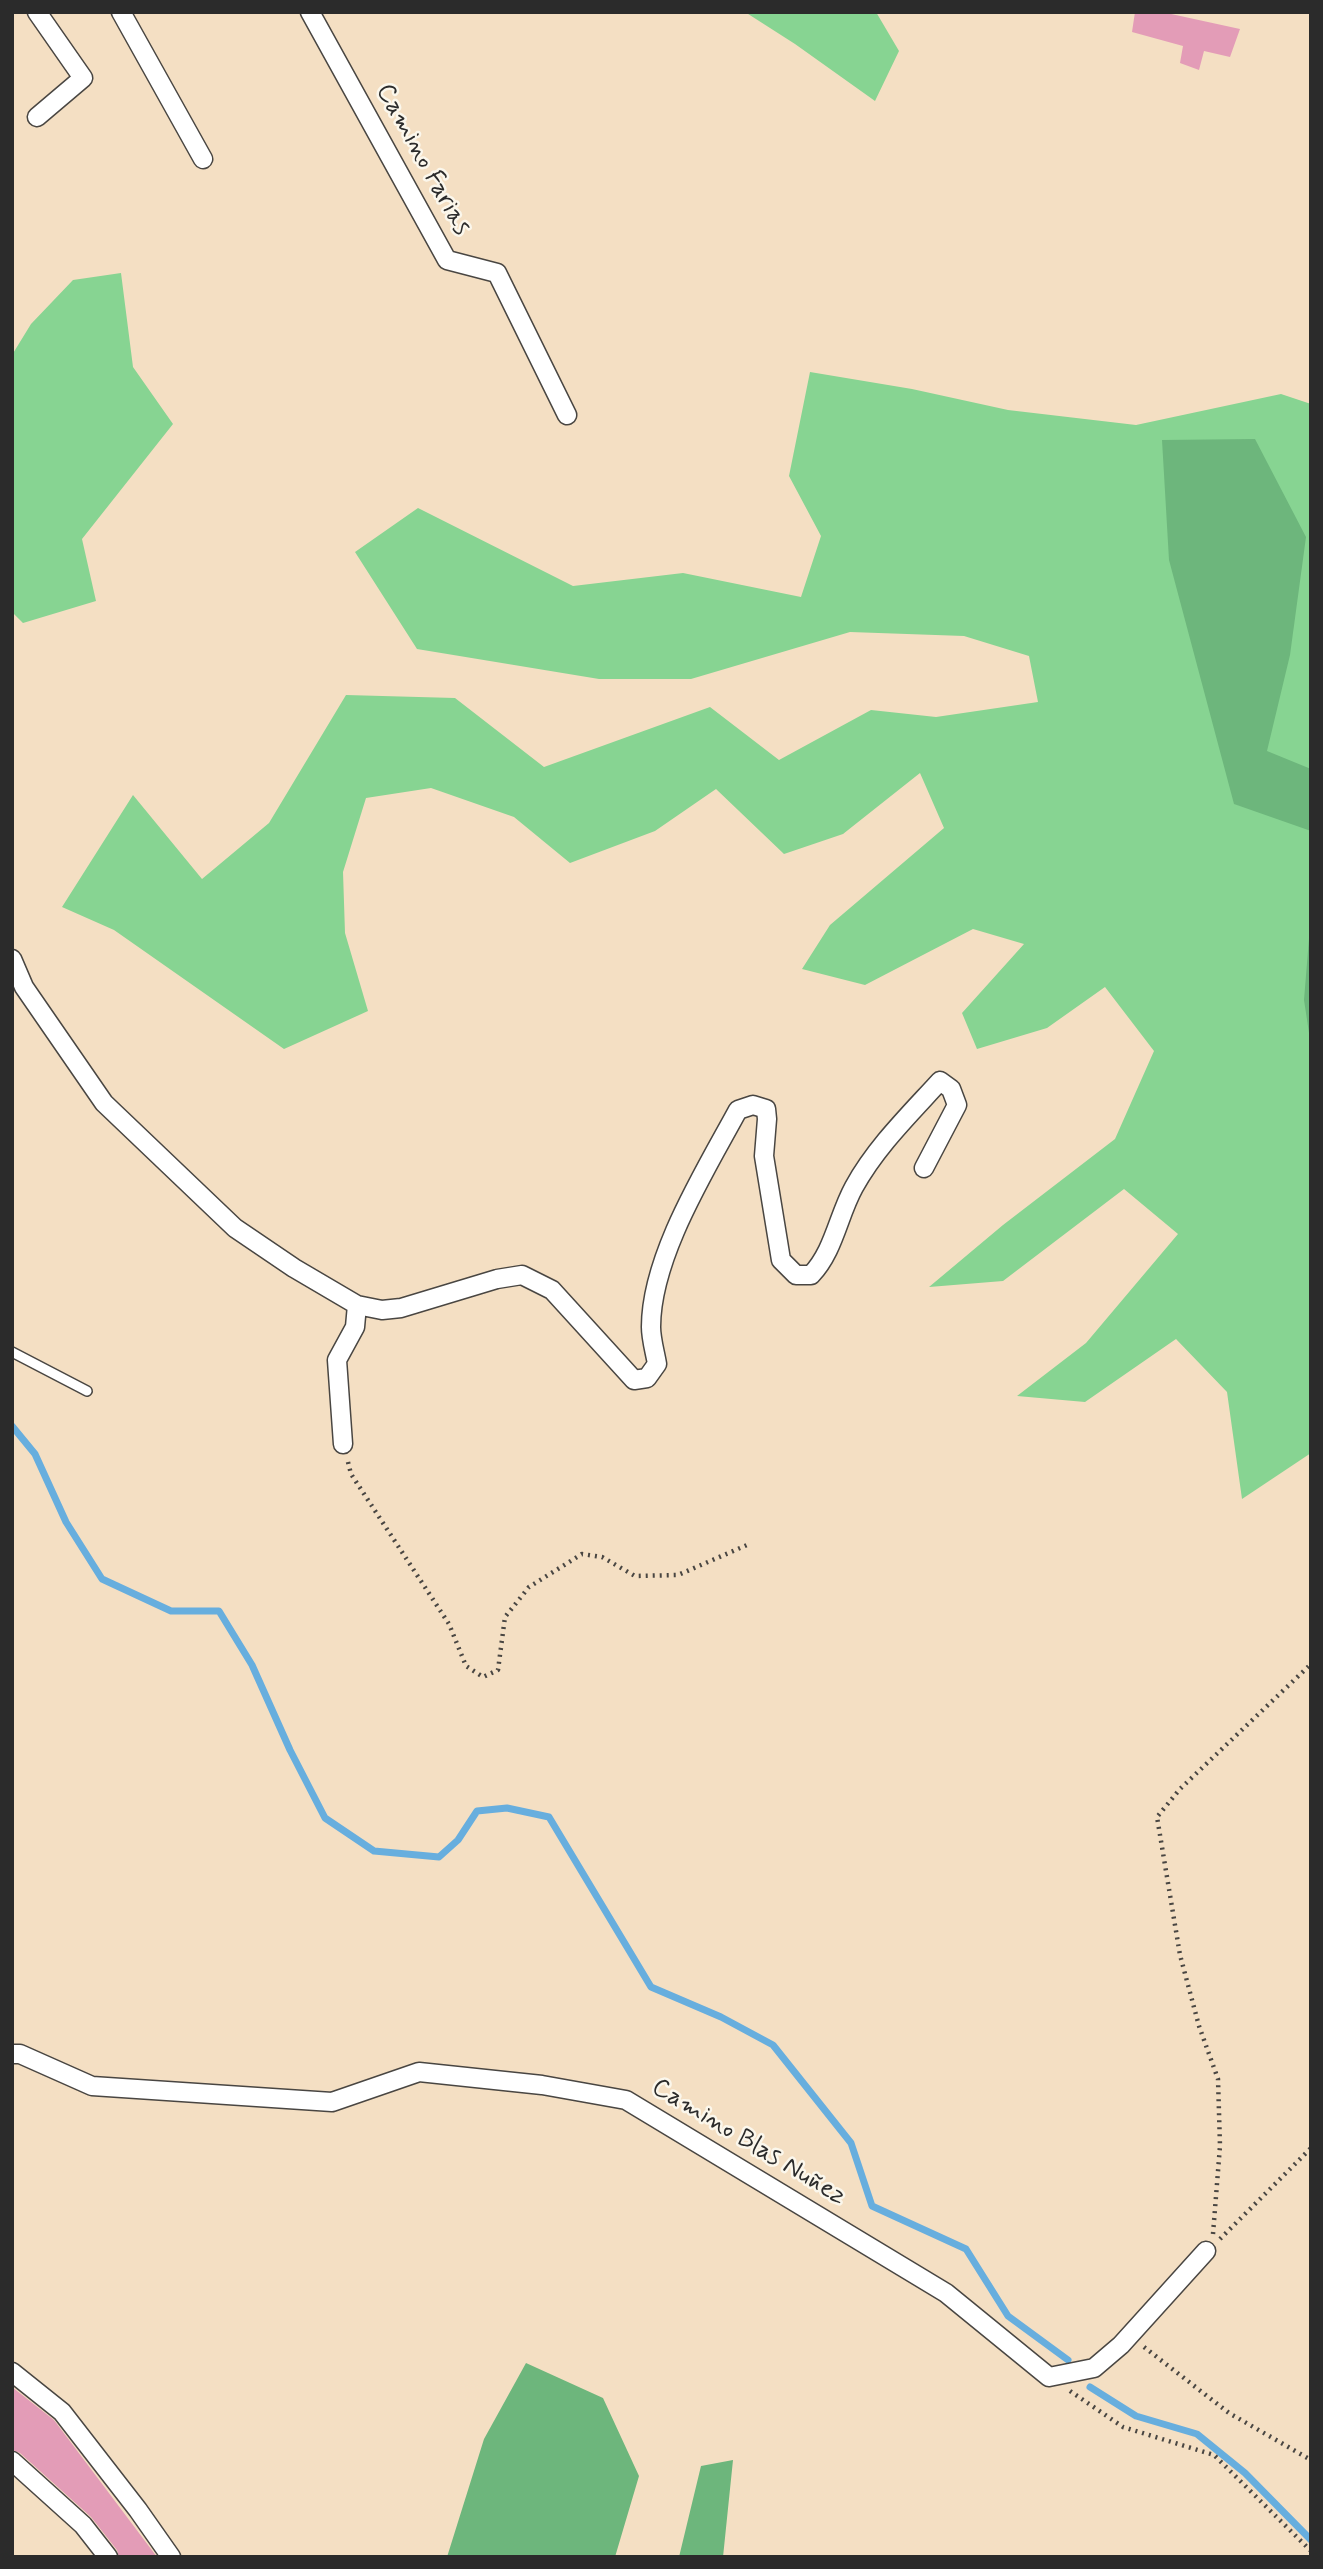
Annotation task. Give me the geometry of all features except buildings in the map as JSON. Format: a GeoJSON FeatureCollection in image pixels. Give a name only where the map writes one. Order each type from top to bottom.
{"type":"FeatureCollection","features":[{"type":"Feature","properties":{"kind":"street"},"geometry":{"type":"LineString","coordinates":[[37,12],[83,78],[37,117]]}},
{"type":"Feature","properties":{"kind":"street"},"geometry":{"type":"LineString","coordinates":[[121,12],[203,159]]}},
{"type":"Feature","properties":{"kind":"street","name":"Camino Farias"},"geometry":{"type":"LineString","coordinates":[[310,12],[447,260],[497,273],[567,415]]}},
{"type":"Feature","properties":{"kind":"street"},"geometry":{"type":"LineString","coordinates":[[12,959],[24,987],[104,1103],[235,1228],[294,1268],[357,1305],[382,1310],[401,1308],[497,1279],[522,1275],[552,1290],[634,1380],[646,1378],[657,1364],[651,1328],[655,1287],[685,1210],[738,1110],[753,1105],[766,1109],[764,1156],[781,1260],[796,1275],[811,1275],[824,1262],[854,1187],[878,1149],[940,1081],[951,1089],[957,1105],[925,1168]]}},
{"type":"Feature","properties":{"kind":"street"},"geometry":{"type":"LineString","coordinates":[[343,1444],[337,1360],[355,1326],[357,1305]]}},
{"type":"Feature","properties":{"kind":"street","name":"Camino Blas Nuñez"},"geometry":{"type":"LineString","coordinates":[[12,2054],[20,2054],[92,2086],[332,2102],[419,2072],[542,2085],[626,2100],[946,2293],[1049,2377]]}},
{"type":"Feature","properties":{"kind":"street"},"geometry":{"type":"LineString","coordinates":[[1049,2377],[1094,2368],[1129,2336],[1206,2251]]}},
{"type":"Feature","properties":{"kind":"street"},"geometry":{"type":"LineString","coordinates":[[12,2372],[62,2412],[171,2557]]}},
{"type":"Feature","properties":{"kind":"street"},"geometry":{"type":"LineString","coordinates":[[12,2461],[83,2525],[108,2557]]}},
{"type":"Feature","properties":{"kind":"lane"},"geometry":{"type":"LineString","coordinates":[[12,1352],[87,1391]]}},
{"type":"Feature","properties":{"kind":"path"},"geometry":{"type":"LineString","coordinates":[[343,1444],[351,1474],[449,1624],[466,1666],[483,1677],[498,1670],[505,1617],[529,1587],[582,1554],[602,1557],[635,1576],[678,1575],[747,1545]]}},
{"type":"Feature","properties":{"kind":"path"},"geometry":{"type":"LineString","coordinates":[[1311,1664],[1181,1789],[1157,1817],[1180,1955],[1199,2026],[1218,2079],[1220,2146],[1212,2245],[1311,2148]]}},
{"type":"Feature","properties":{"kind":"path"},"geometry":{"type":"LineString","coordinates":[[1129,2336],[1229,2413],[1311,2460]]}},
{"type":"Feature","properties":{"kind":"path"},"geometry":{"type":"LineString","coordinates":[[1049,2377],[1123,2427],[1214,2455],[1311,2551]]}},
{"type":"Feature","properties":{"kind":"green space"},"geometry":{"type":"Polygon","coordinates":[[[745,12],[876,12],[899,51],[875,101],[745,12]]]}},
{"type":"Feature","properties":{"kind":"green space"},"geometry":{"type":"Polygon","coordinates":[[[121,273],[133,367],[173,424],[82,539],[96,601],[23,623],[12,612],[12,355],[31,324],[73,280],[121,273]]]}},
{"type":"Feature","properties":{"kind":"green space"},"geometry":{"type":"Polygon","coordinates":[[[810,372],[912,389],[1008,410],[1136,425],[1281,394],[1311,404],[1311,1453],[1242,1499],[1227,1392],[1176,1339],[1085,1402],[1017,1396],[1086,1343],[1178,1234],[1124,1189],[1003,1281],[929,1287],[1003,1225],[1115,1139],[1154,1051],[1105,987],[1047,1028],[977,1049],[962,1013],[1024,944],[973,929],[865,985],[802,969],[830,925],[944,828],[920,773],[843,834],[784,854],[716,789],[655,831],[570,863],[514,817],[431,788],[366,798],[343,872],[345,933],[368,1011],[284,1049],[114,930],[62,907],[133,795],[202,879],[269,823],[346,695],[455,698],[544,767],[710,707],[779,760],[871,710],[936,717],[1038,702],[1029,656],[964,636],[850,632],[691,679],[599,679],[417,649],[355,552],[418,508],[573,586],[683,573],[801,597],[821,536],[789,476],[810,372]]]}},
{"type":"Feature","properties":{"kind":"green space"},"geometry":{"type":"Polygon","coordinates":[[[1255,439],[1306,537],[1290,655],[1267,751],[1311,769],[1311,831],[1234,804],[1169,560],[1162,440],[1255,439]]]}},
{"type":"Feature","properties":{"kind":"green space"},"geometry":{"type":"Polygon","coordinates":[[[1311,914],[1311,1046],[1304,1000],[1311,914]]]}},
{"type":"Feature","properties":{"kind":"green space"},"geometry":{"type":"Polygon","coordinates":[[[526,2363],[603,2398],[639,2476],[615,2557],[447,2557],[484,2439],[526,2363]]]}},
{"type":"Feature","properties":{"kind":"green space"},"geometry":{"type":"Polygon","coordinates":[[[733,2460],[723,2557],[679,2557],[701,2466],[733,2460]]]}},
{"type":"Feature","properties":{"kind":"waterway"},"geometry":{"type":"LineString","coordinates":[[12,1426],[35,1454],[66,1522],[102,1579],[171,1611],[219,1611],[252,1665],[290,1750],[325,1818],[374,1851],[439,1857],[458,1840],[477,1811],[507,1808],[549,1817],[651,1987],[721,2017],[773,2045],[851,2143],[872,2206],[966,2249],[1008,2316],[1068,2360]]}},
{"type":"Feature","properties":{"kind":"waterway"},"geometry":{"type":"LineString","coordinates":[[1090,2387],[1136,2416],[1197,2434],[1245,2473],[1311,2540]]}}]}
